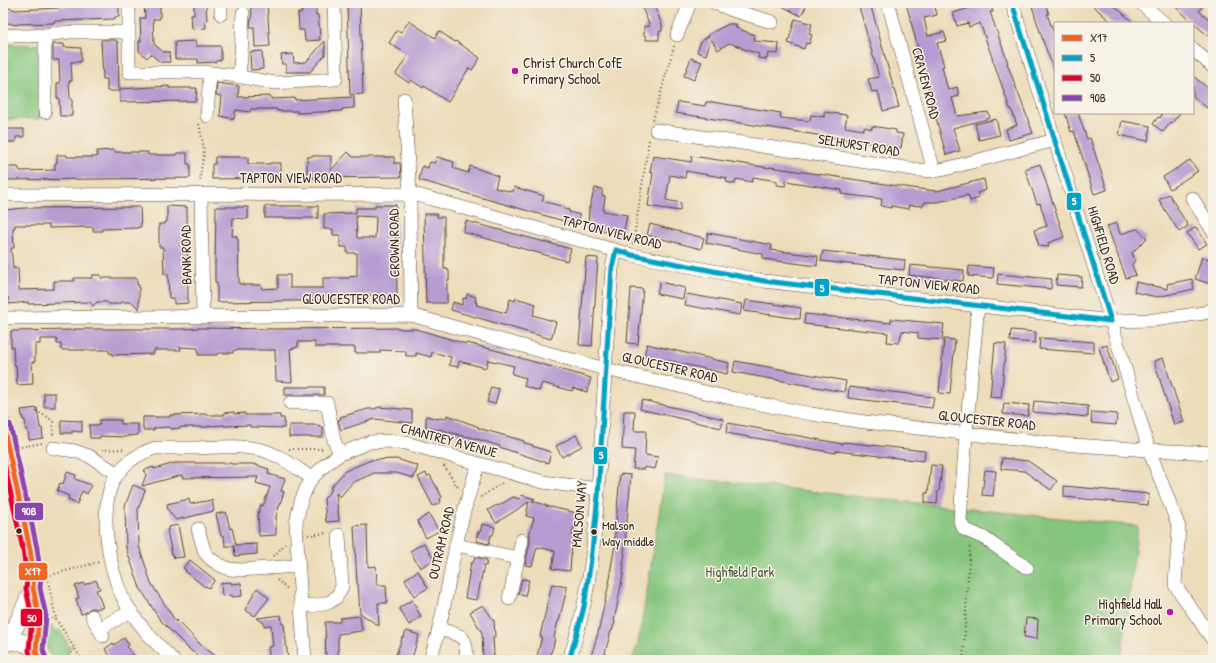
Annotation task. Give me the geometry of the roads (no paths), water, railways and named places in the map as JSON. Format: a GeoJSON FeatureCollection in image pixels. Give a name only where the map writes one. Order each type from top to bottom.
{"type":"FeatureCollection","features":[{"type":"Feature","properties":{"kind":"main road"},"geometry":{"type":"LineString","coordinates":[[3,426],[9,484],[21,514],[30,549],[34,577],[33,588],[39,617],[40,657]]}},
{"type":"Feature","properties":{"kind":"main road"},"geometry":{"type":"LineString","coordinates":[[4,643],[19,620],[33,588]]}},
{"type":"Feature","properties":{"kind":"main road"},"geometry":{"type":"LineString","coordinates":[[4,643],[14,640],[30,645],[40,657]]}},
{"type":"Feature","properties":{"kind":"street"},"geometry":{"type":"LineString","coordinates":[[129,3],[129,72],[210,73],[275,83],[336,79],[334,3]]}},
{"type":"Feature","properties":{"kind":"street"},"geometry":{"type":"LineString","coordinates":[[677,35],[690,3]]}},
{"type":"Feature","properties":{"kind":"street"},"geometry":{"type":"LineString","coordinates":[[715,3],[732,10],[772,22]]}},
{"type":"Feature","properties":{"kind":"street","name":"CRAVEN ROAD"},"geometry":{"type":"LineString","coordinates":[[888,3],[934,171]]}},
{"type":"Feature","properties":{"kind":"street","name":"HIGHFIELD ROAD"},"geometry":{"type":"LineString","coordinates":[[1012,3],[1111,321],[1149,450],[1179,527],[1175,585],[1213,640]]}},
{"type":"Feature","properties":{"kind":"street"},"geometry":{"type":"LineString","coordinates":[[1141,3],[1163,22]]}},
{"type":"Feature","properties":{"kind":"street"},"geometry":{"type":"LineString","coordinates":[[239,77],[243,13]]}},
{"type":"Feature","properties":{"kind":"street"},"geometry":{"type":"LineString","coordinates":[[3,35],[28,36],[69,32],[128,32]]}},
{"type":"Feature","properties":{"kind":"street"},"geometry":{"type":"LineString","coordinates":[[45,35],[45,112]]}},
{"type":"Feature","properties":{"kind":"street"},"geometry":{"type":"LineString","coordinates":[[1194,50],[1213,67]]}},
{"type":"Feature","properties":{"kind":"street"},"geometry":{"type":"LineString","coordinates":[[203,118],[210,73]]}},
{"type":"Feature","properties":{"kind":"street","name":"CROWN ROAD"},"geometry":{"type":"LineString","coordinates":[[404,99],[407,126],[408,177],[410,194],[411,315]]}},
{"type":"Feature","properties":{"kind":"street","name":"SELHURST ROAD"},"geometry":{"type":"LineString","coordinates":[[654,129],[918,170],[934,171],[1055,140]]}},
{"type":"Feature","properties":{"kind":"street","name":"BANK ROAD"},"geometry":{"type":"LineString","coordinates":[[201,194],[203,316]]}},
{"type":"Feature","properties":{"kind":"street","name":"TAPTON VIEW ROAD"},"geometry":{"type":"LineString","coordinates":[[3,195],[410,194],[632,255],[764,281],[1111,321],[1154,320],[1204,314],[1213,309]]}},
{"type":"Feature","properties":{"kind":"street"},"geometry":{"type":"LineString","coordinates":[[1192,198],[1213,231]]}},
{"type":"Feature","properties":{"kind":"street","name":"MALSON WAY"},"geometry":{"type":"LineString","coordinates":[[569,660],[580,625],[592,556],[598,489],[612,268],[616,250]]}},
{"type":"Feature","properties":{"kind":"street"},"geometry":{"type":"LineString","coordinates":[[978,305],[966,433],[960,521],[964,529],[984,538],[1027,568]]}},
{"type":"Feature","properties":{"kind":"street","name":"GLOUCESTER ROAD"},"geometry":{"type":"LineString","coordinates":[[3,318],[411,315],[605,369],[735,399],[811,414],[865,422],[1059,444],[1213,453]]}},
{"type":"Feature","properties":{"kind":"street"},"geometry":{"type":"LineString","coordinates":[[290,403],[326,403],[334,440],[340,454]]}},
{"type":"Feature","properties":{"kind":"street","name":"CHANTREY AVENUE"},"geometry":{"type":"LineString","coordinates":[[305,660],[300,606],[296,522],[301,501],[312,478],[325,465],[340,454],[370,442],[388,441],[406,443],[543,482],[598,489]]}},
{"type":"Feature","properties":{"kind":"street"},"geometry":{"type":"LineString","coordinates":[[53,444],[89,456],[118,474]]}},
{"type":"Feature","properties":{"kind":"street"},"geometry":{"type":"LineString","coordinates":[[168,658],[148,634],[122,596],[110,560],[106,521],[108,497],[111,485],[118,474],[128,463],[140,455],[156,448],[242,447],[262,450],[280,458],[312,478]]}},
{"type":"Feature","properties":{"kind":"street","name":"OUTRAM ROAD"},"geometry":{"type":"LineString","coordinates":[[430,660],[435,647],[456,545],[478,464]]}},
{"type":"Feature","properties":{"kind":"street"},"geometry":{"type":"LineString","coordinates":[[198,529],[205,553],[212,560],[229,569],[240,570],[298,566]]}},
{"type":"Feature","properties":{"kind":"street"},"geometry":{"type":"LineString","coordinates":[[300,606],[322,605],[329,603],[340,593],[342,586],[338,535]]}},
{"type":"Feature","properties":{"kind":"street"},"geometry":{"type":"LineString","coordinates":[[509,599],[522,540]]}},
{"type":"Feature","properties":{"kind":"street"},"geometry":{"type":"LineString","coordinates":[[456,545],[518,558]]}},
{"type":"Feature","properties":{"kind":"street"},"geometry":{"type":"LineString","coordinates":[[92,616],[101,632],[131,611]]}},
{"type":"Feature","properties":{"kind":"street"},"geometry":{"type":"LineString","coordinates":[[439,629],[457,634],[462,638],[465,642],[466,660]]}},
{"type":"Feature","properties":{"kind":"place","name":"Christ Church CofE Primary School"},"geometry":{"type":"Point","coordinates":[515,71]}},
{"type":"Feature","properties":{"kind":"place","name":"Malson Way middle"},"geometry":{"type":"Point","coordinates":[594,532]}},
{"type":"Feature","properties":{"kind":"place","name":"Highfield Hall Primary School"},"geometry":{"type":"Point","coordinates":[1170,612]}},
{"type":"Feature","properties":{"kind":"park label","name":"Highfield Park"},"geometry":{"type":"Point","coordinates":[740,572]}}]}
